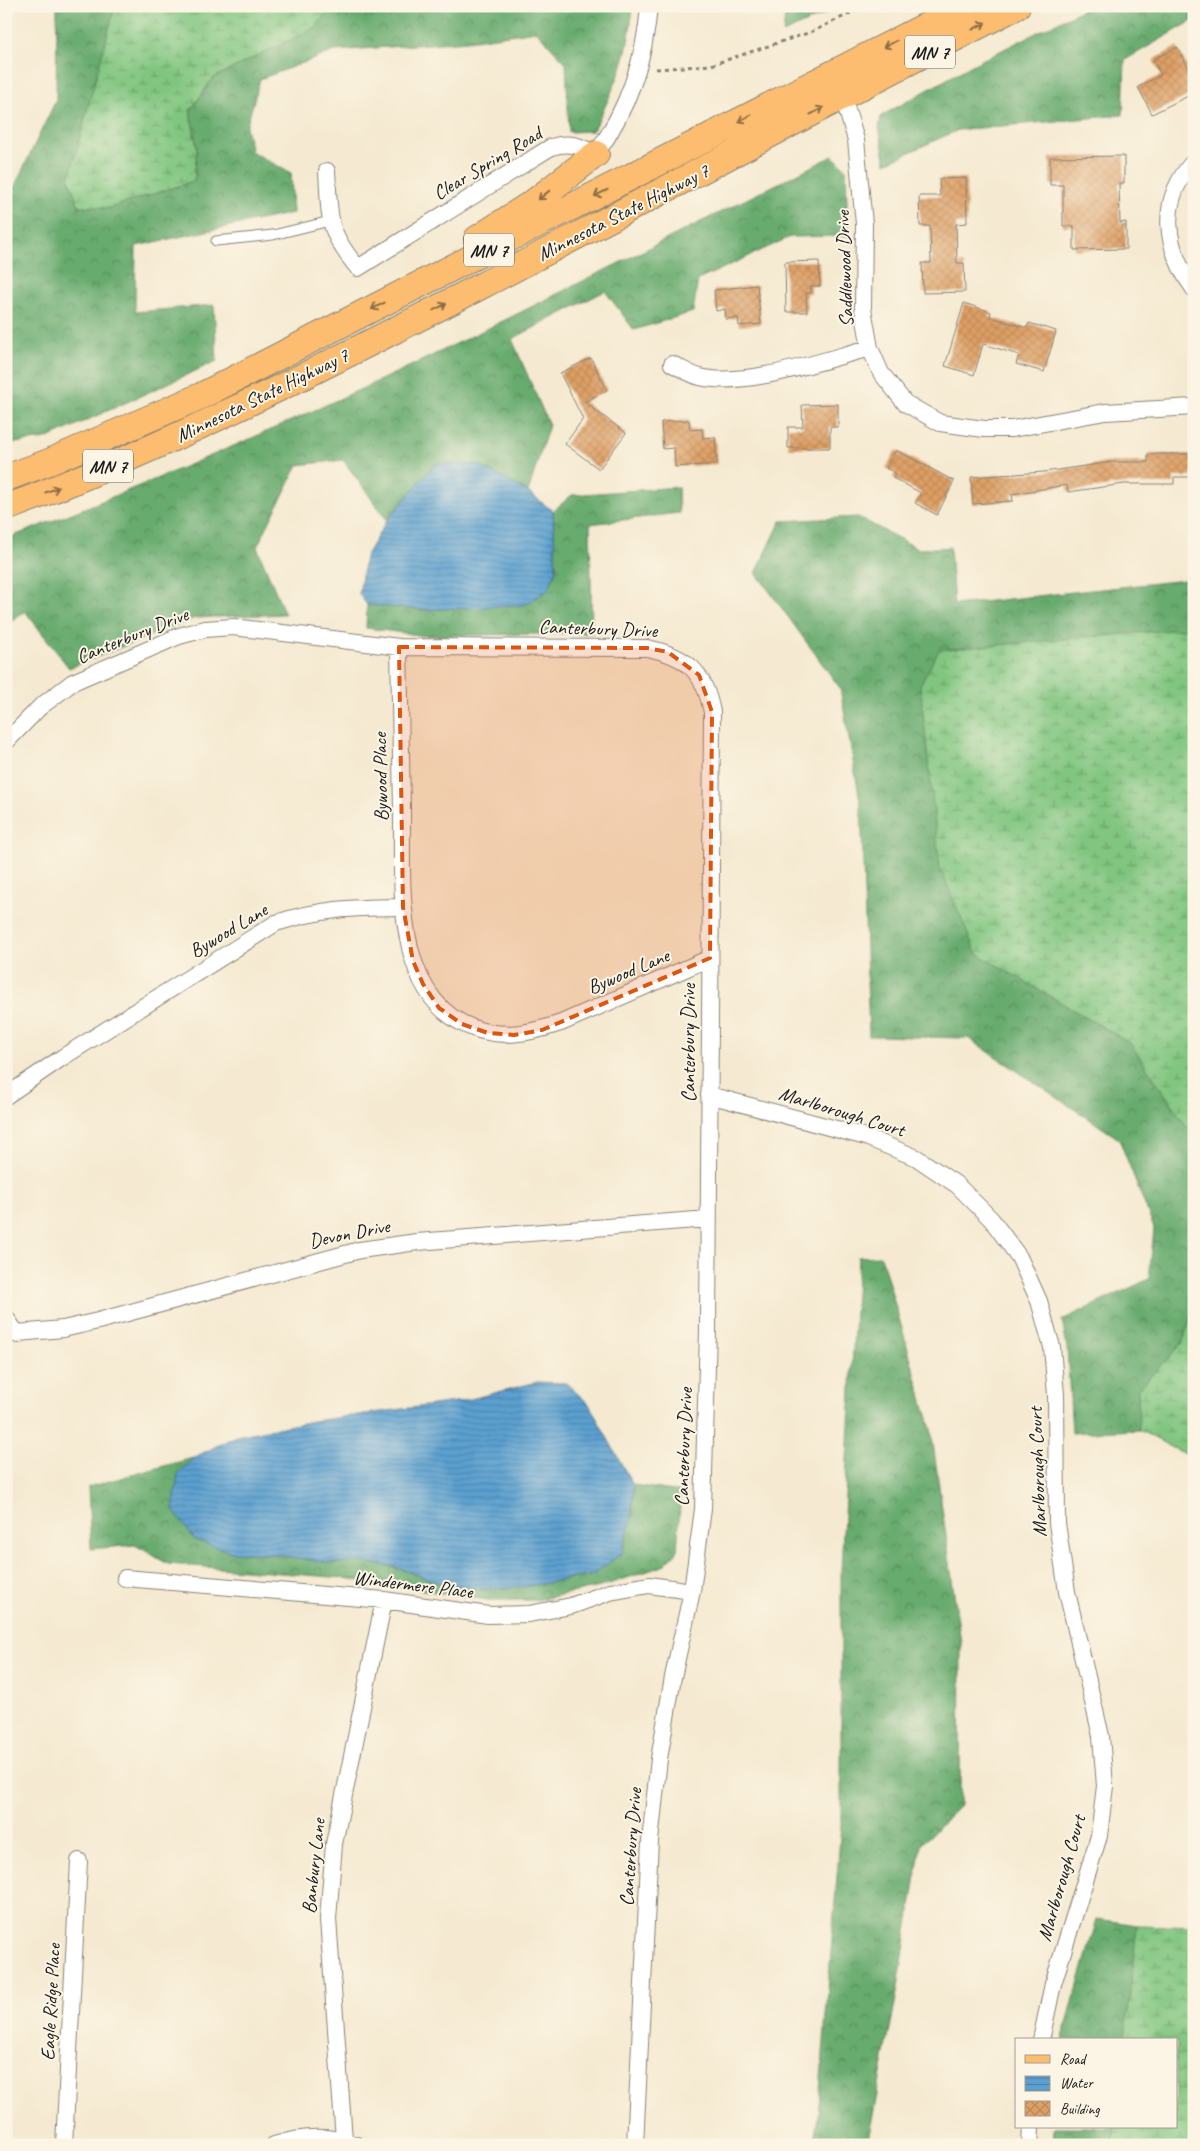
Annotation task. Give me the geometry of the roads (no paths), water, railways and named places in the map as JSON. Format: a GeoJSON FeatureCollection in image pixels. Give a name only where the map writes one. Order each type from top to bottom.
{"type":"FeatureCollection","features":[{"type":"Feature","properties":{"kind":"main road","name":"Minnesota State Highway 7"},"geometry":{"type":"LineString","coordinates":[[6,478],[49,462],[200,396],[965,6]]}},
{"type":"Feature","properties":{"kind":"main road","name":"Minnesota State Highway 7"},"geometry":{"type":"LineString","coordinates":[[6,508],[58,488],[209,423],[420,317],[1017,6]]}},
{"type":"Feature","properties":{"kind":"main road"},"geometry":{"type":"LineString","coordinates":[[407,292],[421,272],[534,202],[596,154]]}},
{"type":"Feature","properties":{"kind":"street"},"geometry":{"type":"LineString","coordinates":[[596,154],[610,134],[635,82],[649,6]]}},
{"type":"Feature","properties":{"kind":"street","name":"Saddlewood Drive"},"geometry":{"type":"LineString","coordinates":[[843,97],[856,140],[864,224],[864,309],[870,348],[881,373],[905,403],[940,423],[984,429],[1012,429],[1105,412],[1194,407]]}},
{"type":"Feature","properties":{"kind":"street","name":"Clear Spring Road"},"geometry":{"type":"LineString","coordinates":[[327,171],[330,221],[335,236],[358,268],[551,147],[575,144],[596,154]]}},
{"type":"Feature","properties":{"kind":"street"},"geometry":{"type":"LineString","coordinates":[[1194,161],[1181,175],[1172,194],[1170,236],[1176,258],[1194,289]]}},
{"type":"Feature","properties":{"kind":"street"},"geometry":{"type":"LineString","coordinates":[[672,364],[698,377],[721,380],[773,373],[870,348]]}},
{"type":"Feature","properties":{"kind":"street","name":"Canterbury Drive"},"geometry":{"type":"LineString","coordinates":[[6,742],[40,707],[72,682],[179,636],[205,629],[233,627],[259,628],[399,647],[647,648],[668,652],[685,662],[699,675],[708,693],[712,712],[708,1330],[703,1509],[692,1591],[673,1677],[659,1759],[650,1841],[635,2145]]}},
{"type":"Feature","properties":{"kind":"street","name":"Bywood Place"},"geometry":{"type":"LineString","coordinates":[[399,647],[403,907]]}},
{"type":"Feature","properties":{"kind":"street","name":"Bywood Lane"},"geometry":{"type":"LineString","coordinates":[[6,1096],[72,1052],[276,924],[307,913],[338,908],[403,907],[413,961],[423,984],[439,1008],[462,1024],[488,1033],[514,1035],[542,1030],[710,958]]}},
{"type":"Feature","properties":{"kind":"street","name":"Marlborough Court"},"geometry":{"type":"LineString","coordinates":[[709,1096],[866,1137],[917,1158],[958,1185],[991,1219],[1019,1258],[1039,1301],[1052,1347],[1056,1395],[1057,1523],[1067,1592],[1100,1736],[1105,1786],[1099,1836],[1053,1984],[1041,2038]]}},
{"type":"Feature","properties":{"kind":"street","name":"Devon Drive"},"geometry":{"type":"LineString","coordinates":[[12,1335],[63,1329],[98,1321],[360,1250],[417,1242],[708,1219]]}},
{"type":"Feature","properties":{"kind":"street"},"geometry":{"type":"LineString","coordinates":[[6,1318],[12,1335]]}},
{"type":"Feature","properties":{"kind":"street","name":"Windermere Place"},"geometry":{"type":"LineString","coordinates":[[124,1578],[384,1600],[488,1615],[530,1614],[571,1606],[610,1592],[650,1585],[692,1591]]}},
{"type":"Feature","properties":{"kind":"street","name":"Banbury Lane"},"geometry":{"type":"LineString","coordinates":[[351,2142],[328,1919],[333,1854],[346,1779],[384,1600]]}},
{"type":"Feature","properties":{"kind":"street","name":"Eagle Ridge Place"},"geometry":{"type":"LineString","coordinates":[[64,2145],[79,1861]]}},
{"type":"Feature","properties":{"kind":"street"},"geometry":{"type":"LineString","coordinates":[[1030,2145],[1031,2128]]}},
{"type":"Feature","properties":{"kind":"street"},"geometry":{"type":"LineString","coordinates":[[274,2145],[292,2139],[316,2136],[351,2142]]}},
{"type":"Feature","properties":{"kind":"lane"},"geometry":{"type":"LineString","coordinates":[[216,240],[273,235],[330,221]]}},
{"type":"Feature","properties":{"kind":"water"},"geometry":{"type":"Polygon","coordinates":[[[436,463],[478,465],[528,492],[553,511],[556,571],[548,590],[525,605],[424,610],[367,605],[359,594],[365,557],[387,520],[436,463]]]}},
{"type":"Feature","properties":{"kind":"water"},"geometry":{"type":"Polygon","coordinates":[[[537,1382],[566,1383],[589,1404],[633,1485],[632,1516],[622,1553],[593,1575],[524,1587],[481,1589],[440,1583],[395,1567],[364,1562],[330,1563],[277,1555],[231,1552],[195,1540],[173,1510],[178,1474],[193,1458],[236,1436],[313,1421],[463,1401],[537,1382]]]}}]}
